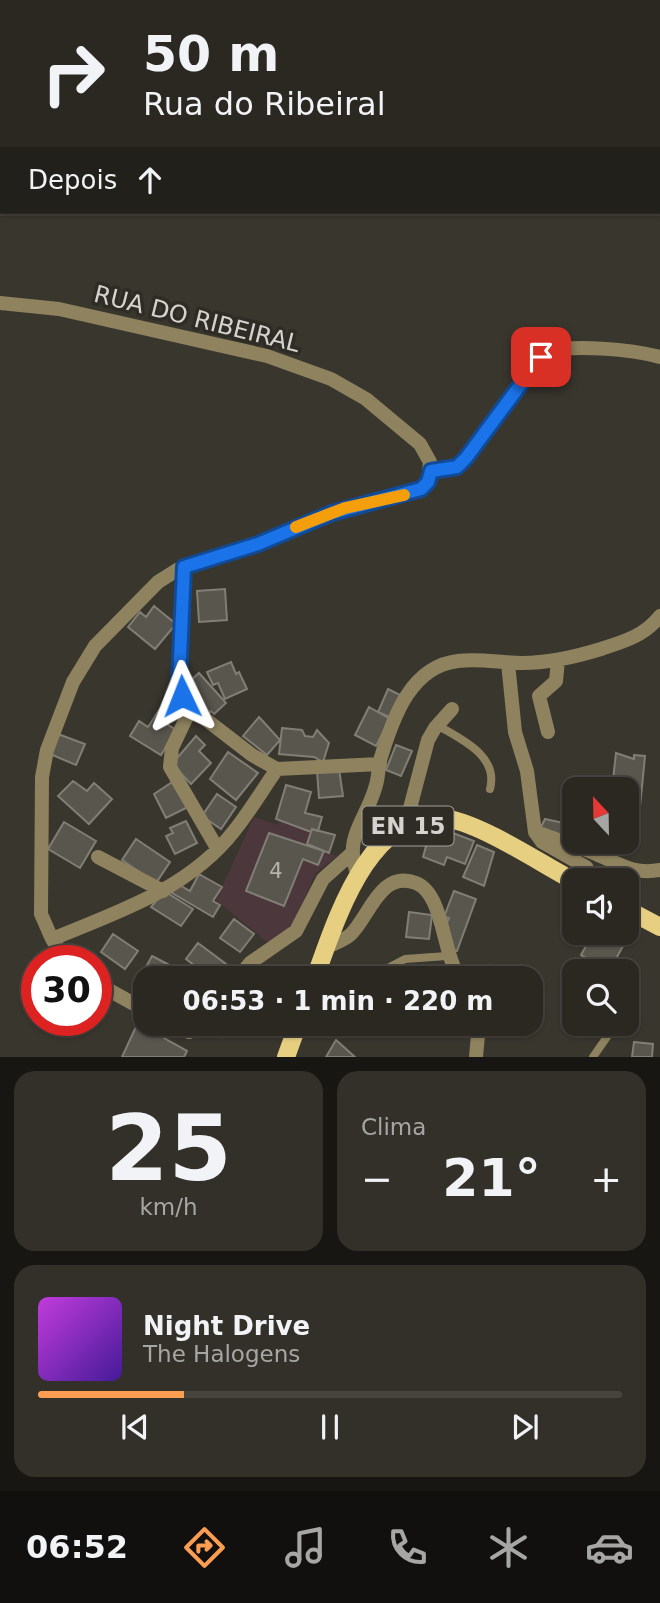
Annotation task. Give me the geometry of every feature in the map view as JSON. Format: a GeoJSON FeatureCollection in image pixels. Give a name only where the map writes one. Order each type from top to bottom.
{"type":"FeatureCollection","features":[{"type":"Feature","properties":{"kind":"main road","name":"EN 15"},"geometry":{"type":"LineString","coordinates":[[319,966],[358,875],[380,847],[405,827],[439,818],[460,822],[562,875]]}},
{"type":"Feature","properties":{"kind":"main road"},"geometry":{"type":"LineString","coordinates":[[639,916],[660,927]]}},
{"type":"Feature","properties":{"kind":"main road"},"geometry":{"type":"LineString","coordinates":[[286,1057],[294,1036]]}},
{"type":"Feature","properties":{"kind":"street","name":"RUA DO RIBEIRAL"},"geometry":{"type":"LineString","coordinates":[[0,303],[59,309],[267,356],[331,379],[366,399],[414,438],[428,456],[431,471]]}},
{"type":"Feature","properties":{"kind":"street"},"geometry":{"type":"LineString","coordinates":[[56,945],[42,921],[41,906],[43,777],[47,750],[73,682],[96,646],[163,578],[184,567],[258,544],[332,513],[416,491],[428,482],[431,471],[453,468],[461,463],[545,353],[563,350],[629,352],[660,357]]}},
{"type":"Feature","properties":{"kind":"street"},"geometry":{"type":"LineString","coordinates":[[184,567],[180,686],[182,696],[191,708],[252,755],[276,769],[380,764]]}},
{"type":"Feature","properties":{"kind":"street"},"geometry":{"type":"LineString","coordinates":[[358,875],[351,854],[353,839],[374,792],[380,764],[402,703],[424,675],[438,666],[458,661],[508,663],[558,660],[634,638],[660,616]]}},
{"type":"Feature","properties":{"kind":"street"},"geometry":{"type":"LineString","coordinates":[[548,732],[539,696],[556,681],[558,660]]}},
{"type":"Feature","properties":{"kind":"street"},"geometry":{"type":"LineString","coordinates":[[508,663],[514,726],[528,777],[534,832],[547,845],[587,868]]}},
{"type":"Feature","properties":{"kind":"street"},"geometry":{"type":"LineString","coordinates":[[191,708],[172,748],[170,767],[217,848]]}},
{"type":"Feature","properties":{"kind":"street"},"geometry":{"type":"LineString","coordinates":[[405,827],[426,746],[437,725],[452,709]]}},
{"type":"Feature","properties":{"kind":"street"},"geometry":{"type":"LineString","coordinates":[[52,939],[163,891],[234,832],[276,769]]}},
{"type":"Feature","properties":{"kind":"street"},"geometry":{"type":"LineString","coordinates":[[534,832],[593,852],[629,871],[641,873],[660,870]]}},
{"type":"Feature","properties":{"kind":"street"},"geometry":{"type":"LineString","coordinates":[[248,966],[296,930],[323,879],[351,854]]}},
{"type":"Feature","properties":{"kind":"street"},"geometry":{"type":"LineString","coordinates":[[98,857],[163,891]]}},
{"type":"Feature","properties":{"kind":"street"},"geometry":{"type":"LineString","coordinates":[[326,947],[351,934],[379,893],[407,881],[420,885],[434,903],[447,956],[453,966]]}},
{"type":"Feature","properties":{"kind":"street"},"geometry":{"type":"LineString","coordinates":[[112,992],[133,1003]]}},
{"type":"Feature","properties":{"kind":"street"},"geometry":{"type":"LineString","coordinates":[[476,1057],[478,1036]]}},
{"type":"Feature","properties":{"kind":"lane"},"geometry":{"type":"LineString","coordinates":[[437,725],[483,756],[492,772],[490,789]]}},
{"type":"Feature","properties":{"kind":"lane"},"geometry":{"type":"LineString","coordinates":[[392,966],[405,959],[447,956]]}},
{"type":"Feature","properties":{"kind":"lane"},"geometry":{"type":"LineString","coordinates":[[593,1057],[608,1036]]}},
{"type":"Feature","properties":{"kind":"shaded area"},"geometry":{"type":"Polygon","coordinates":[[[254,817],[277,825],[279,821],[311,832],[307,844],[337,856],[316,873],[294,922],[281,935],[267,942],[216,900],[254,817]]]}},
{"type":"Feature","properties":{"kind":"building"},"geometry":{"type":"Polygon","coordinates":[[[225,589],[227,620],[199,622],[197,591],[225,589]]]}},
{"type":"Feature","properties":{"kind":"building"},"geometry":{"type":"Polygon","coordinates":[[[154,606],[176,624],[155,649],[128,627],[140,612],[146,617],[154,606]]]}},
{"type":"Feature","properties":{"kind":"building"},"geometry":{"type":"Polygon","coordinates":[[[231,662],[247,689],[225,699],[218,683],[213,685],[207,672],[231,662]]]}},
{"type":"Feature","properties":{"kind":"building"},"geometry":{"type":"Polygon","coordinates":[[[199,673],[226,703],[214,714],[211,711],[206,716],[182,688],[199,673]]]}},
{"type":"Feature","properties":{"kind":"building"},"geometry":{"type":"Polygon","coordinates":[[[388,689],[402,696],[392,718],[378,712],[388,689]]]}},
{"type":"Feature","properties":{"kind":"building"},"geometry":{"type":"Polygon","coordinates":[[[369,707],[390,719],[376,746],[355,735],[369,707]]]}},
{"type":"Feature","properties":{"kind":"building"},"geometry":{"type":"Polygon","coordinates":[[[159,710],[171,717],[167,724],[176,730],[161,755],[130,736],[139,721],[148,727],[159,710]]]}},
{"type":"Feature","properties":{"kind":"building"},"geometry":{"type":"Polygon","coordinates":[[[259,717],[280,740],[267,755],[243,736],[259,717]]]}},
{"type":"Feature","properties":{"kind":"building"},"geometry":{"type":"Polygon","coordinates":[[[282,728],[302,730],[305,736],[313,737],[317,730],[329,743],[323,762],[314,757],[279,754],[282,728]]]}},
{"type":"Feature","properties":{"kind":"building"},"geometry":{"type":"Polygon","coordinates":[[[58,734],[85,744],[76,765],[50,754],[58,734]]]}},
{"type":"Feature","properties":{"kind":"building"},"geometry":{"type":"Polygon","coordinates":[[[196,736],[205,745],[199,751],[211,763],[191,784],[172,764],[196,736]]]}},
{"type":"Feature","properties":{"kind":"building"},"geometry":{"type":"Polygon","coordinates":[[[396,745],[412,751],[401,776],[386,770],[396,745]]]}},
{"type":"Feature","properties":{"kind":"building"},"geometry":{"type":"Polygon","coordinates":[[[228,752],[258,773],[236,800],[210,779],[228,752]]]}},
{"type":"Feature","properties":{"kind":"building"},"geometry":{"type":"Polygon","coordinates":[[[616,753],[634,759],[634,755],[645,756],[640,807],[639,777],[613,777],[616,753]]]}},
{"type":"Feature","properties":{"kind":"building"},"geometry":{"type":"Polygon","coordinates":[[[339,769],[343,796],[319,798],[317,771],[339,769]]]}},
{"type":"Feature","properties":{"kind":"building"},"geometry":{"type":"Polygon","coordinates":[[[73,781],[87,791],[94,783],[112,799],[89,824],[58,796],[73,781]]]}},
{"type":"Feature","properties":{"kind":"building"},"geometry":{"type":"Polygon","coordinates":[[[174,781],[188,807],[166,818],[154,794],[174,781]]]}},
{"type":"Feature","properties":{"kind":"building"},"geometry":{"type":"Polygon","coordinates":[[[286,785],[311,792],[305,813],[322,817],[318,831],[312,829],[311,832],[276,819],[286,785]]]}},
{"type":"Feature","properties":{"kind":"building"},"geometry":{"type":"Polygon","coordinates":[[[217,794],[236,807],[221,829],[202,816],[217,794]]]}},
{"type":"Feature","properties":{"kind":"building"},"geometry":{"type":"Polygon","coordinates":[[[545,819],[562,823],[562,841],[538,833],[545,819]]]}},
{"type":"Feature","properties":{"kind":"building"},"geometry":{"type":"Polygon","coordinates":[[[186,821],[197,843],[175,854],[166,836],[173,833],[170,828],[186,821]]]}},
{"type":"Feature","properties":{"kind":"building"},"geometry":{"type":"Polygon","coordinates":[[[64,822],[96,841],[80,868],[48,849],[64,822]]]}},
{"type":"Feature","properties":{"kind":"building"},"geometry":{"type":"Polygon","coordinates":[[[432,825],[474,841],[465,864],[447,857],[444,865],[423,857],[432,825]]]}},
{"type":"Feature","properties":{"kind":"building"},"geometry":{"type":"Polygon","coordinates":[[[312,829],[335,835],[329,853],[307,844],[312,829]]]}},
{"type":"Feature","properties":{"kind":"building"},"geometry":{"type":"Polygon","coordinates":[[[269,833],[324,851],[318,865],[303,859],[284,906],[246,891],[269,833]]]}},
{"type":"Feature","properties":{"kind":"building"},"geometry":{"type":"Polygon","coordinates":[[[136,839],[170,862],[156,883],[122,860],[136,839]]]}},
{"type":"Feature","properties":{"kind":"building"},"geometry":{"type":"Polygon","coordinates":[[[477,845],[494,852],[484,886],[463,877],[477,845]]]}},
{"type":"Feature","properties":{"kind":"building"},"geometry":{"type":"Polygon","coordinates":[[[199,874],[222,887],[213,901],[220,905],[213,917],[172,893],[178,884],[190,891],[199,874]]]}},
{"type":"Feature","properties":{"kind":"building"},"geometry":{"type":"Polygon","coordinates":[[[164,891],[193,909],[181,926],[151,907],[164,891]]]}},
{"type":"Feature","properties":{"kind":"building"},"geometry":{"type":"Polygon","coordinates":[[[454,891],[476,899],[457,951],[447,947],[445,927],[449,918],[444,917],[454,891]]]}},
{"type":"Feature","properties":{"kind":"building"},"geometry":{"type":"Polygon","coordinates":[[[409,912],[432,915],[429,939],[406,937],[409,912]]]}},
{"type":"Feature","properties":{"kind":"building"},"geometry":{"type":"Polygon","coordinates":[[[234,919],[254,934],[240,952],[220,938],[234,919]]]}},
{"type":"Feature","properties":{"kind":"building"},"geometry":{"type":"Polygon","coordinates":[[[113,934],[138,951],[125,969],[112,960],[112,945],[106,945],[113,934]]]}},
{"type":"Feature","properties":{"kind":"building"},"geometry":{"type":"Polygon","coordinates":[[[198,943],[229,966],[195,966],[186,959],[198,943]]]}},
{"type":"Feature","properties":{"kind":"building"},"geometry":{"type":"Polygon","coordinates":[[[586,945],[624,945],[616,959],[588,959],[581,955],[586,945]]]}},
{"type":"Feature","properties":{"kind":"building"},"geometry":{"type":"Polygon","coordinates":[[[152,956],[171,966],[146,966],[152,956]]]}},
{"type":"Feature","properties":{"kind":"building"},"geometry":{"type":"Polygon","coordinates":[[[133,1033],[133,1036],[160,1036],[187,1051],[184,1057],[122,1057],[133,1033]]]}},
{"type":"Feature","properties":{"kind":"building"},"geometry":{"type":"Polygon","coordinates":[[[336,1040],[355,1057],[326,1057],[336,1040]]]}},
{"type":"Feature","properties":{"kind":"building"},"geometry":{"type":"Polygon","coordinates":[[[634,1042],[653,1044],[652,1057],[632,1057],[634,1042]]]}},
{"type":"Feature","properties":{"kind":"slow traffic"},"geometry":{"type":"LineString","coordinates":[[296,527],[345,508],[404,495]]}},
{"type":"Feature","properties":{"kind":"route"},"geometry":{"type":"LineString","coordinates":[[182,696],[179,681],[184,567],[258,544],[332,513],[421,489],[428,482],[431,471],[457,467],[466,458],[541,357]]}}]}
